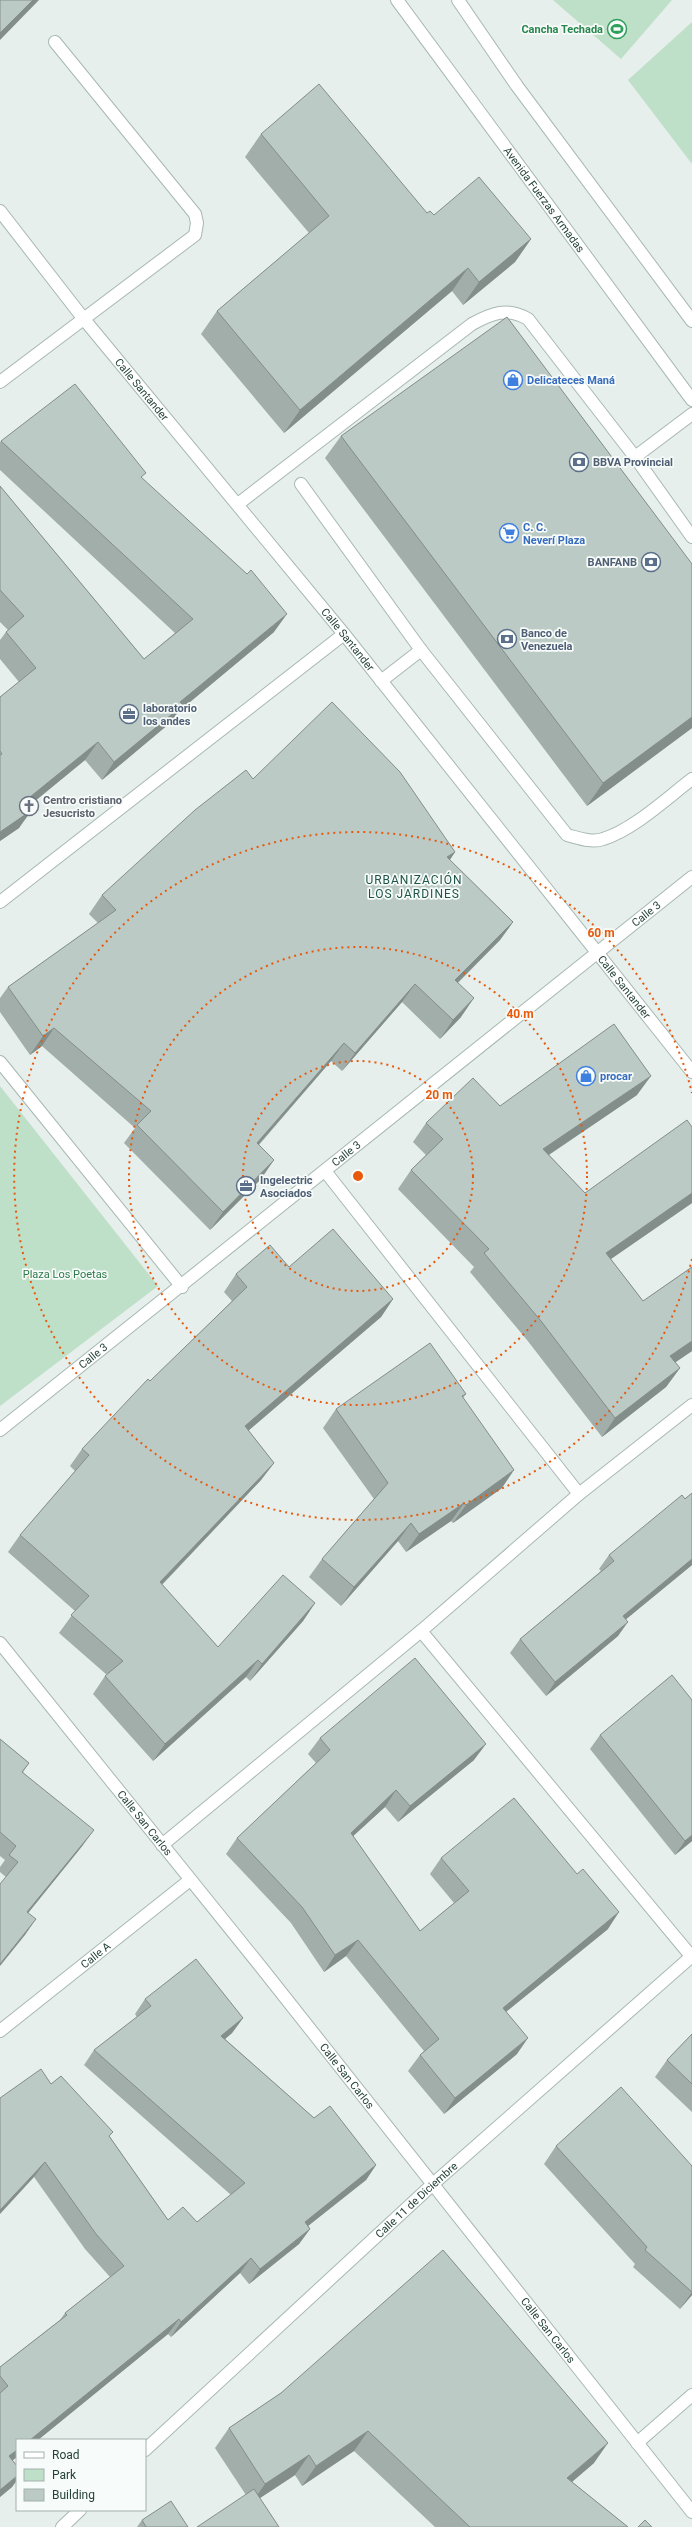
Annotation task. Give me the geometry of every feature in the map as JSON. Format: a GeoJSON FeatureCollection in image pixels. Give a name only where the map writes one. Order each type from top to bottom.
{"type":"FeatureCollection","features":[{"type":"Feature","properties":{"kind":"street","name":"Avenida Fuerzas Armadas"},"geometry":{"type":"LineString","coordinates":[[397,0],[692,400]]}},
{"type":"Feature","properties":{"kind":"street"},"geometry":{"type":"LineString","coordinates":[[458,0],[518,86],[692,321]]}},
{"type":"Feature","properties":{"kind":"street"},"geometry":{"type":"LineString","coordinates":[[0,382],[195,235],[197,223],[195,214],[55,42]]}},
{"type":"Feature","properties":{"kind":"street","name":"Calle Santander"},"geometry":{"type":"LineString","coordinates":[[0,211],[83,318],[344,634],[692,1072]]}},
{"type":"Feature","properties":{"kind":"street"},"geometry":{"type":"LineString","coordinates":[[238,504],[472,324],[493,312],[516,312],[528,319],[635,457],[692,537]]}},
{"type":"Feature","properties":{"kind":"street"},"geometry":{"type":"LineString","coordinates":[[635,457],[692,414]]}},
{"type":"Feature","properties":{"kind":"street"},"geometry":{"type":"LineString","coordinates":[[301,484],[421,650],[567,835],[586,840],[602,840],[623,830],[692,779]]}},
{"type":"Feature","properties":{"kind":"street"},"geometry":{"type":"LineString","coordinates":[[0,902],[344,634]]}},
{"type":"Feature","properties":{"kind":"street"},"geometry":{"type":"LineString","coordinates":[[381,681],[421,650]]}},
{"type":"Feature","properties":{"kind":"street","name":"Calle 3"},"geometry":{"type":"LineString","coordinates":[[0,1430],[182,1287],[692,878]]}},
{"type":"Feature","properties":{"kind":"street"},"geometry":{"type":"LineString","coordinates":[[0,1062],[182,1287]]}},
{"type":"Feature","properties":{"kind":"street"},"geometry":{"type":"LineString","coordinates":[[325,1171],[579,1494]]}},
{"type":"Feature","properties":{"kind":"street"},"geometry":{"type":"LineString","coordinates":[[162,1845],[421,1631],[579,1494],[692,1404]]}},
{"type":"Feature","properties":{"kind":"street"},"geometry":{"type":"LineString","coordinates":[[421,1631],[692,1956]]}},
{"type":"Feature","properties":{"kind":"street","name":"Calle San Carlos"},"geometry":{"type":"LineString","coordinates":[[0,1643],[433,2184],[692,2512]]}},
{"type":"Feature","properties":{"kind":"street","name":"Calle A"},"geometry":{"type":"LineString","coordinates":[[0,2030],[190,1880]]}},
{"type":"Feature","properties":{"kind":"street","name":"Calle 11 de Diciembre"},"geometry":{"type":"LineString","coordinates":[[146,2449],[433,2184],[692,1956]]}},
{"type":"Feature","properties":{"kind":"street"},"geometry":{"type":"LineString","coordinates":[[637,2443],[692,2395]]}},
{"type":"Feature","properties":{"kind":"street"},"geometry":{"type":"LineString","coordinates":[[62,2527],[79,2511]]}},
{"type":"Feature","properties":{"kind":"green space","name":"Cancha Techada"},"geometry":{"type":"Polygon","coordinates":[[[553,0],[672,0],[621,59],[553,0]]]}},
{"type":"Feature","properties":{"kind":"green space"},"geometry":{"type":"Polygon","coordinates":[[[692,22],[692,164],[628,80],[692,22]]]}},
{"type":"Feature","properties":{"kind":"green space","name":"Plaza Los Poetas"},"geometry":{"type":"Polygon","coordinates":[[[0,1086],[158,1286],[0,1406],[0,1086]]]}},
{"type":"Feature","properties":{"kind":"building"},"geometry":{"type":"Polygon","coordinates":[[[0,0],[33,0],[0,33],[0,0]]]}},
{"type":"Feature","properties":{"kind":"building"},"geometry":{"type":"Polygon","coordinates":[[[319,84],[427,213],[430,211],[434,215],[479,177],[531,239],[479,282],[468,268],[300,410],[217,311],[329,216],[261,134],[319,84]]]}},
{"type":"Feature","properties":{"kind":"building","name":"C. C. Neverí Plaza"},"geometry":{"type":"Polygon","coordinates":[[[507,317],[692,564],[692,717],[603,783],[341,436],[507,317]]]}},
{"type":"Feature","properties":{"kind":"building"},"geometry":{"type":"Polygon","coordinates":[[[75,384],[146,473],[141,477],[247,574],[251,570],[287,614],[180,702],[183,705],[114,762],[98,742],[25,801],[32,810],[0,832],[0,755],[2,754],[0,751],[0,697],[36,668],[6,632],[24,616],[0,590],[0,486],[144,659],[193,619],[1,441],[75,384]]]}},
{"type":"Feature","properties":{"kind":"building"},"geometry":{"type":"Polygon","coordinates":[[[332,702],[400,772],[455,852],[447,857],[513,922],[455,980],[474,998],[453,1020],[415,984],[355,1053],[344,1043],[257,1143],[274,1160],[223,1212],[137,1125],[151,1111],[54,1028],[43,1036],[8,987],[116,910],[102,895],[195,810],[246,770],[253,779],[332,702]]]}},
{"type":"Feature","properties":{"kind":"building"},"geometry":{"type":"Polygon","coordinates":[[[614,1024],[651,1076],[543,1149],[585,1193],[687,1120],[692,1127],[692,1193],[606,1253],[643,1301],[692,1267],[692,1341],[670,1356],[680,1368],[615,1418],[541,1321],[484,1253],[489,1249],[411,1170],[443,1139],[426,1123],[473,1078],[500,1106],[614,1024]]]}},
{"type":"Feature","properties":{"kind":"building"},"geometry":{"type":"Polygon","coordinates":[[[333,1229],[393,1299],[245,1426],[274,1463],[160,1582],[218,1647],[283,1575],[315,1603],[262,1664],[258,1660],[165,1744],[105,1676],[123,1661],[71,1615],[89,1596],[20,1535],[89,1455],[82,1449],[148,1379],[150,1381],[247,1287],[236,1274],[270,1245],[289,1267],[333,1229]]]}},
{"type":"Feature","properties":{"kind":"building"},"geometry":{"type":"Polygon","coordinates":[[[430,1343],[466,1394],[462,1396],[514,1470],[466,1505],[464,1503],[419,1534],[411,1523],[354,1587],[322,1559],[388,1483],[336,1409],[430,1343]]]}},
{"type":"Feature","properties":{"kind":"building"},"geometry":{"type":"Polygon","coordinates":[[[692,1493],[692,1559],[623,1616],[628,1622],[555,1682],[520,1639],[614,1561],[609,1555],[682,1495],[685,1499],[692,1493]]]}},
{"type":"Feature","properties":{"kind":"building"},"geometry":{"type":"Polygon","coordinates":[[[415,1658],[486,1744],[410,1806],[396,1790],[351,1833],[420,1931],[469,1891],[441,1858],[514,1798],[577,1874],[583,1869],[619,1912],[503,2008],[528,2038],[455,2098],[420,2055],[439,2039],[358,1940],[335,1955],[302,1907],[237,1838],[330,1750],[320,1738],[415,1658]]]}},
{"type":"Feature","properties":{"kind":"building"},"geometry":{"type":"Polygon","coordinates":[[[672,1675],[692,1700],[692,1835],[685,1841],[600,1735],[672,1675]]]}},
{"type":"Feature","properties":{"kind":"building"},"geometry":{"type":"Polygon","coordinates":[[[0,1739],[29,1763],[22,1772],[94,1830],[27,1912],[36,1919],[0,1964],[0,1884],[18,1862],[9,1855],[16,1846],[0,1832],[0,1739]]]}},
{"type":"Feature","properties":{"kind":"building"},"geometry":{"type":"Polygon","coordinates":[[[196,1959],[243,2018],[221,2036],[314,2118],[330,2106],[376,2165],[305,2222],[310,2229],[260,2269],[251,2258],[181,2322],[179,2319],[31,2439],[16,2439],[16,2451],[9,2456],[16,2465],[16,2477],[0,2490],[0,2393],[8,2386],[0,2376],[0,2367],[67,2315],[65,2313],[124,2266],[96,2234],[45,2162],[0,2210],[0,2098],[41,2069],[51,2084],[61,2076],[113,2132],[109,2136],[168,2220],[183,2207],[197,2222],[245,2183],[94,2050],[151,2006],[145,1999],[196,1959]]]}},
{"type":"Feature","properties":{"kind":"building"},"geometry":{"type":"Polygon","coordinates":[[[692,2034],[692,2084],[667,2060],[692,2034]]]}},
{"type":"Feature","properties":{"kind":"building"},"geometry":{"type":"Polygon","coordinates":[[[621,2087],[692,2166],[692,2292],[645,2250],[647,2247],[556,2146],[621,2087]]]}},
{"type":"Feature","properties":{"kind":"building"},"geometry":{"type":"Polygon","coordinates":[[[443,2250],[608,2443],[567,2478],[628,2527],[470,2527],[368,2431],[316,2466],[309,2455],[265,2484],[229,2428],[281,2393],[443,2250]]]}},
{"type":"Feature","properties":{"kind":"building"},"geometry":{"type":"Polygon","coordinates":[[[254,2489],[279,2527],[197,2527],[254,2489]]]}},
{"type":"Feature","properties":{"kind":"building"},"geometry":{"type":"Polygon","coordinates":[[[171,2501],[188,2527],[146,2527],[142,2520],[171,2501]]]}},
{"type":"Feature","properties":{"kind":"building"},"geometry":{"type":"Polygon","coordinates":[[[645,2520],[652,2527],[638,2527],[645,2520]]]}},
{"type":"Feature","properties":{"kind":"place","name":"Cancha Techada"},"geometry":{"type":"Point","coordinates":[617,29]}},
{"type":"Feature","properties":{"kind":"place","name":"Delicateces Maná"},"geometry":{"type":"Point","coordinates":[513,380]}},
{"type":"Feature","properties":{"kind":"place","name":"BBVA Provincial"},"geometry":{"type":"Point","coordinates":[579,462]}},
{"type":"Feature","properties":{"kind":"place","name":"C. C. Neverí Plaza"},"geometry":{"type":"Point","coordinates":[509,533]}},
{"type":"Feature","properties":{"kind":"place","name":"BANFANB"},"geometry":{"type":"Point","coordinates":[651,562]}},
{"type":"Feature","properties":{"kind":"place","name":"Banco de Venezuela"},"geometry":{"type":"Point","coordinates":[507,639]}},
{"type":"Feature","properties":{"kind":"place","name":"laboratorio los andes"},"geometry":{"type":"Point","coordinates":[129,714]}},
{"type":"Feature","properties":{"kind":"place","name":"Centro cristiano Jesucristo"},"geometry":{"type":"Point","coordinates":[29,806]}},
{"type":"Feature","properties":{"kind":"place","name":"procar"},"geometry":{"type":"Point","coordinates":[586,1076]}},
{"type":"Feature","properties":{"kind":"place","name":"Ingelectric Asociados"},"geometry":{"type":"Point","coordinates":[246,1186]}},
{"type":"Feature","properties":{"kind":"district","name":"URBANIZACIÓN LOS JARDINES"},"geometry":{"type":"Point","coordinates":[414,887]}}]}
